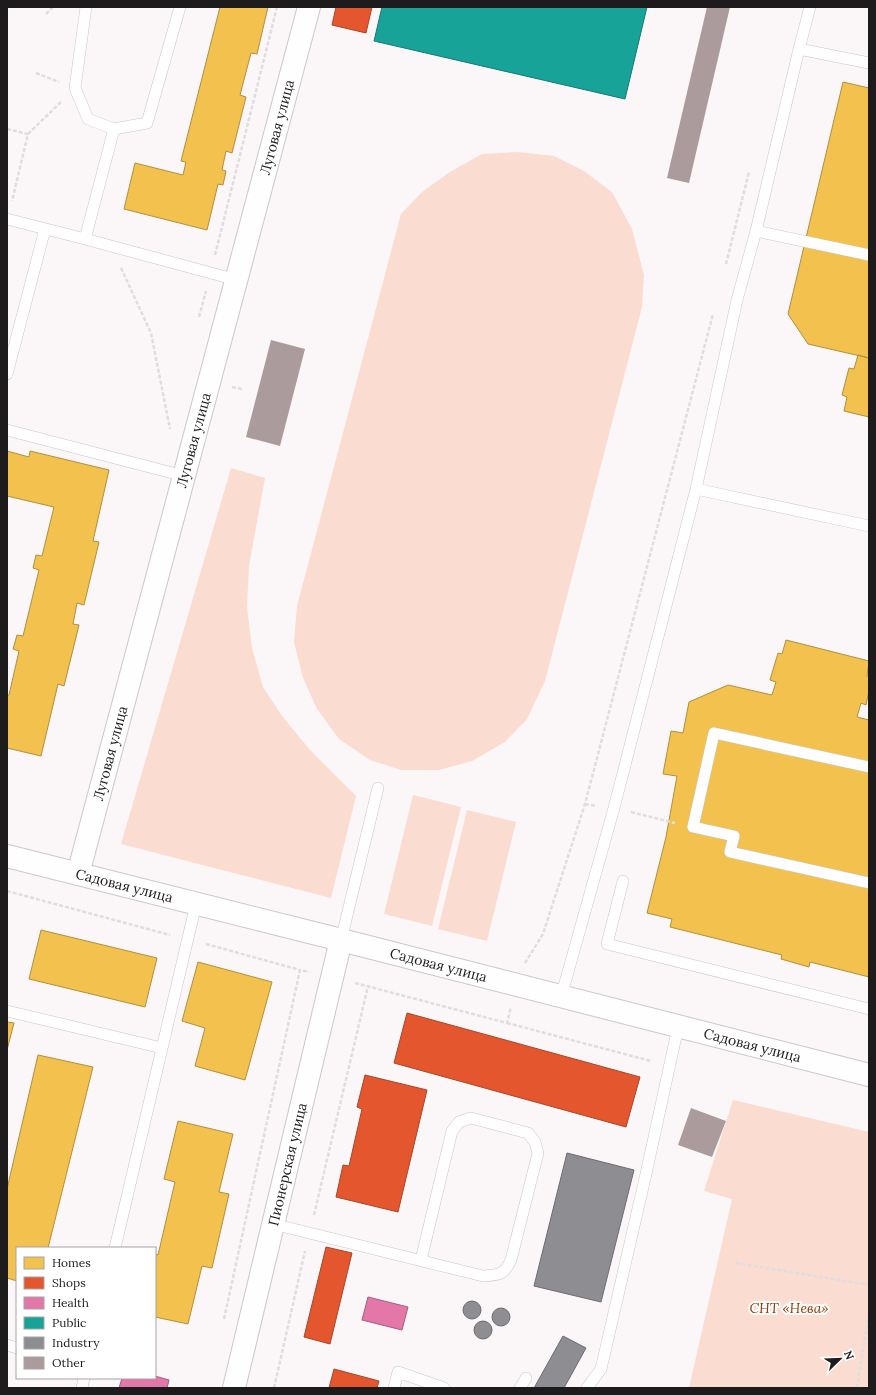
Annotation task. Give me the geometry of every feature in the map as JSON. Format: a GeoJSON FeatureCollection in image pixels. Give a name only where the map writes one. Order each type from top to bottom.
{"type":"FeatureCollection","features":[{"type":"Feature","properties":{"kind":"street","name":"Луговая улица"},"geometry":{"type":"LineString","coordinates":[[78,874],[309,7]]}},
{"type":"Feature","properties":{"kind":"street","name":"Садовая улица"},"geometry":{"type":"LineString","coordinates":[[7,856],[869,1075]]}},
{"type":"Feature","properties":{"kind":"street","name":"Пионерская улица"},"geometry":{"type":"LineString","coordinates":[[234,1388],[341,940]]}},
{"type":"Feature","properties":{"kind":"lane"},"geometry":{"type":"LineString","coordinates":[[86,7],[75,88],[88,119],[114,129],[147,123],[180,7]]}},
{"type":"Feature","properties":{"kind":"lane"},"geometry":{"type":"LineString","coordinates":[[561,997],[614,808],[696,490],[737,300],[756,231],[798,49],[810,7]]}},
{"type":"Feature","properties":{"kind":"lane"},"geometry":{"type":"LineString","coordinates":[[798,49],[869,63]]}},
{"type":"Feature","properties":{"kind":"lane"},"geometry":{"type":"LineString","coordinates":[[85,239],[114,129]]}},
{"type":"Feature","properties":{"kind":"lane"},"geometry":{"type":"LineString","coordinates":[[7,219],[237,280]]}},
{"type":"Feature","properties":{"kind":"lane"},"geometry":{"type":"LineString","coordinates":[[7,374],[45,229]]}},
{"type":"Feature","properties":{"kind":"lane"},"geometry":{"type":"LineString","coordinates":[[756,231],[869,255]]}},
{"type":"Feature","properties":{"kind":"lane"},"geometry":{"type":"LineString","coordinates":[[7,430],[184,476]]}},
{"type":"Feature","properties":{"kind":"lane"},"geometry":{"type":"LineString","coordinates":[[696,490],[869,526]]}},
{"type":"Feature","properties":{"kind":"lane"},"geometry":{"type":"LineString","coordinates":[[869,767],[714,733],[693,827],[734,836],[730,852],[869,883]]}},
{"type":"Feature","properties":{"kind":"lane"},"geometry":{"type":"LineString","coordinates":[[341,940],[378,788]]}},
{"type":"Feature","properties":{"kind":"lane"},"geometry":{"type":"LineString","coordinates":[[623,881],[607,944],[869,1009]]}},
{"type":"Feature","properties":{"kind":"lane"},"geometry":{"type":"LineString","coordinates":[[115,1247],[196,904]]}},
{"type":"Feature","properties":{"kind":"lane"},"geometry":{"type":"LineString","coordinates":[[7,1011],[162,1048]]}},
{"type":"Feature","properties":{"kind":"lane"},"geometry":{"type":"LineString","coordinates":[[587,1388],[600,1369],[646,1174],[678,1027]]}},
{"type":"Feature","properties":{"kind":"lane"},"geometry":{"type":"LineString","coordinates":[[273,1224],[484,1276],[497,1275],[506,1269],[511,1260],[538,1153],[534,1142],[528,1133],[471,1118],[459,1122],[452,1132],[421,1260]]}},
{"type":"Feature","properties":{"kind":"lane"},"geometry":{"type":"LineString","coordinates":[[394,1388],[398,1372],[444,1388]]}},
{"type":"Feature","properties":{"kind":"lane"},"geometry":{"type":"LineString","coordinates":[[520,1388],[526,1378]]}},
{"type":"Feature","properties":{"kind":"path"},"geometry":{"type":"LineString","coordinates":[[46,14],[53,7]]}},
{"type":"Feature","properties":{"kind":"path"},"geometry":{"type":"LineString","coordinates":[[7,219],[28,134],[75,88],[36,73]]}},
{"type":"Feature","properties":{"kind":"path"},"geometry":{"type":"LineString","coordinates":[[7,129],[28,134]]}},
{"type":"Feature","properties":{"kind":"path"},"geometry":{"type":"LineString","coordinates":[[725,268],[750,168]]}},
{"type":"Feature","properties":{"kind":"path"},"geometry":{"type":"LineString","coordinates":[[111,246],[151,334],[171,433]]}},
{"type":"Feature","properties":{"kind":"path"},"geometry":{"type":"LineString","coordinates":[[516,985],[519,972],[543,934],[585,804],[713,314]]}},
{"type":"Feature","properties":{"kind":"path"},"geometry":{"type":"LineString","coordinates":[[231,387],[242,390]]}},
{"type":"Feature","properties":{"kind":"path"},"geometry":{"type":"LineString","coordinates":[[7,891],[300,970]]}},
{"type":"Feature","properties":{"kind":"path"},"geometry":{"type":"LineString","coordinates":[[274,1388],[368,986]]}},
{"type":"Feature","properties":{"kind":"path"},"geometry":{"type":"LineString","coordinates":[[507,1022],[669,1066]]}},
{"type":"Feature","properties":{"kind":"path"},"geometry":{"type":"LineString","coordinates":[[736,1263],[869,1285]]}},
{"type":"Feature","properties":{"kind":"path"},"geometry":{"type":"LineString","coordinates":[[857,1388],[869,1312]]}},
{"type":"Feature","properties":{"kind":"green space"},"geometry":{"type":"Polygon","coordinates":[[[517,152],[554,156],[584,171],[612,192],[632,229],[644,275],[642,307],[545,681],[527,719],[505,742],[472,761],[439,770],[401,770],[370,760],[339,739],[317,709],[303,678],[294,642],[297,606],[401,214],[422,192],[450,172],[482,154],[517,152]]]}},
{"type":"Feature","properties":{"kind":"green space"},"geometry":{"type":"Polygon","coordinates":[[[231,468],[265,478],[249,566],[247,607],[252,648],[263,687],[282,716],[310,750],[356,796],[331,898],[121,844],[231,468]]]}},
{"type":"Feature","properties":{"kind":"green space"},"geometry":{"type":"Polygon","coordinates":[[[413,795],[461,807],[432,926],[384,914],[413,795]]]}},
{"type":"Feature","properties":{"kind":"green space"},"geometry":{"type":"Polygon","coordinates":[[[467,810],[516,822],[487,941],[438,929],[467,810]]]}},
{"type":"Feature","properties":{"kind":"green space","name":"СНТ «Нева»"},"geometry":{"type":"Polygon","coordinates":[[[733,1100],[869,1132],[869,1388],[689,1388],[732,1199],[704,1191],[733,1100]]]}},
{"type":"Feature","properties":{"kind":"building: Homes"},"geometry":{"type":"Polygon","coordinates":[[[220,7],[268,7],[257,54],[251,53],[240,95],[246,97],[232,153],[226,151],[222,170],[226,171],[223,185],[218,184],[207,230],[124,209],[135,163],[183,175],[186,162],[181,161],[220,7]]]}},
{"type":"Feature","properties":{"kind":"building: Homes"},"geometry":{"type":"Polygon","coordinates":[[[843,82],[869,88],[869,358],[808,344],[788,314],[843,82]]]}},
{"type":"Feature","properties":{"kind":"building: Homes"},"geometry":{"type":"Polygon","coordinates":[[[858,355],[869,358],[869,417],[844,411],[847,397],[842,395],[849,368],[854,369],[858,355]]]}},
{"type":"Feature","properties":{"kind":"building: Homes"},"geometry":{"type":"Polygon","coordinates":[[[7,451],[29,457],[30,451],[109,470],[93,541],[99,542],[84,605],[77,603],[73,624],[79,625],[64,686],[58,684],[41,756],[7,748],[7,695],[9,695],[19,651],[13,649],[17,635],[23,636],[39,570],[33,568],[36,555],[42,556],[54,507],[7,496],[7,451]]]}},
{"type":"Feature","properties":{"kind":"building: Homes"},"geometry":{"type":"Polygon","coordinates":[[[786,640],[869,661],[867,676],[869,677],[869,691],[866,705],[861,703],[857,717],[869,720],[869,977],[810,962],[809,967],[781,959],[782,955],[670,927],[672,919],[647,913],[666,837],[677,776],[663,774],[671,731],[683,733],[689,702],[728,685],[772,695],[776,682],[770,680],[778,653],[782,654],[786,640]]]}},
{"type":"Feature","properties":{"kind":"building: Homes"},"geometry":{"type":"Polygon","coordinates":[[[41,930],[157,958],[145,1007],[29,979],[41,930]]]}},
{"type":"Feature","properties":{"kind":"building: Homes"},"geometry":{"type":"Polygon","coordinates":[[[198,962],[272,982],[245,1080],[195,1066],[205,1028],[182,1021],[198,962]]]}},
{"type":"Feature","properties":{"kind":"building: Homes"},"geometry":{"type":"Polygon","coordinates":[[[7,1022],[14,1023],[7,1050],[7,1022]]]}},
{"type":"Feature","properties":{"kind":"building: Homes"},"geometry":{"type":"Polygon","coordinates":[[[38,1055],[93,1067],[48,1247],[16,1247],[16,1281],[7,1278],[7,1189],[38,1055]]]}},
{"type":"Feature","properties":{"kind":"building: Homes"},"geometry":{"type":"Polygon","coordinates":[[[178,1121],[233,1134],[219,1192],[229,1194],[212,1268],[202,1266],[188,1324],[156,1317],[156,1254],[158,1255],[175,1182],[164,1179],[178,1121]]]}},
{"type":"Feature","properties":{"kind":"building: Shops"},"geometry":{"type":"Polygon","coordinates":[[[336,7],[372,7],[366,33],[332,25],[336,7]]]}},
{"type":"Feature","properties":{"kind":"building: Shops"},"geometry":{"type":"Polygon","coordinates":[[[407,1013],[640,1077],[626,1127],[394,1063],[407,1013]]]}},
{"type":"Feature","properties":{"kind":"building: Shops"},"geometry":{"type":"Polygon","coordinates":[[[365,1075],[427,1090],[398,1212],[336,1197],[343,1165],[349,1166],[362,1109],[357,1107],[365,1075]]]}},
{"type":"Feature","properties":{"kind":"building: Shops"},"geometry":{"type":"Polygon","coordinates":[[[326,1247],[352,1253],[330,1344],[304,1337],[326,1247]]]}},
{"type":"Feature","properties":{"kind":"building: Shops"},"geometry":{"type":"Polygon","coordinates":[[[334,1369],[379,1381],[377,1388],[329,1388],[334,1369]]]}},
{"type":"Feature","properties":{"kind":"building: Health"},"geometry":{"type":"Polygon","coordinates":[[[368,1297],[408,1307],[402,1330],[362,1320],[368,1297]]]}},
{"type":"Feature","properties":{"kind":"building: Health"},"geometry":{"type":"Polygon","coordinates":[[[156,1376],[169,1380],[167,1388],[119,1388],[122,1379],[156,1379],[156,1376]]]}},
{"type":"Feature","properties":{"kind":"building: Public"},"geometry":{"type":"Polygon","coordinates":[[[382,7],[647,7],[625,99],[374,41],[382,7]]]}},
{"type":"Feature","properties":{"kind":"building: Industry"},"geometry":{"type":"Polygon","coordinates":[[[567,1153],[634,1170],[601,1302],[534,1286],[567,1153]]]}},
{"type":"Feature","properties":{"kind":"building: Industry"},"geometry":{"type":"Polygon","coordinates":[[[468,1301],[476,1301],[481,1306],[479,1317],[476,1319],[468,1319],[463,1314],[463,1306],[468,1301]]]}},
{"type":"Feature","properties":{"kind":"building: Industry"},"geometry":{"type":"Polygon","coordinates":[[[497,1308],[505,1308],[510,1313],[508,1324],[505,1326],[497,1326],[492,1321],[492,1313],[497,1308]]]}},
{"type":"Feature","properties":{"kind":"building: Industry"},"geometry":{"type":"Polygon","coordinates":[[[479,1321],[487,1321],[492,1326],[490,1337],[487,1339],[479,1339],[474,1334],[474,1326],[479,1321]]]}},
{"type":"Feature","properties":{"kind":"building: Industry"},"geometry":{"type":"Polygon","coordinates":[[[563,1336],[586,1348],[564,1388],[534,1388],[563,1336]]]}},
{"type":"Feature","properties":{"kind":"building: Other"},"geometry":{"type":"Polygon","coordinates":[[[707,7],[730,7],[689,183],[667,178],[707,7]]]}},
{"type":"Feature","properties":{"kind":"building: Other"},"geometry":{"type":"Polygon","coordinates":[[[271,340],[305,349],[280,446],[246,437],[271,340]]]}},
{"type":"Feature","properties":{"kind":"building: Other"},"geometry":{"type":"Polygon","coordinates":[[[691,1108],[726,1121],[712,1157],[678,1145],[691,1108]]]}}]}
